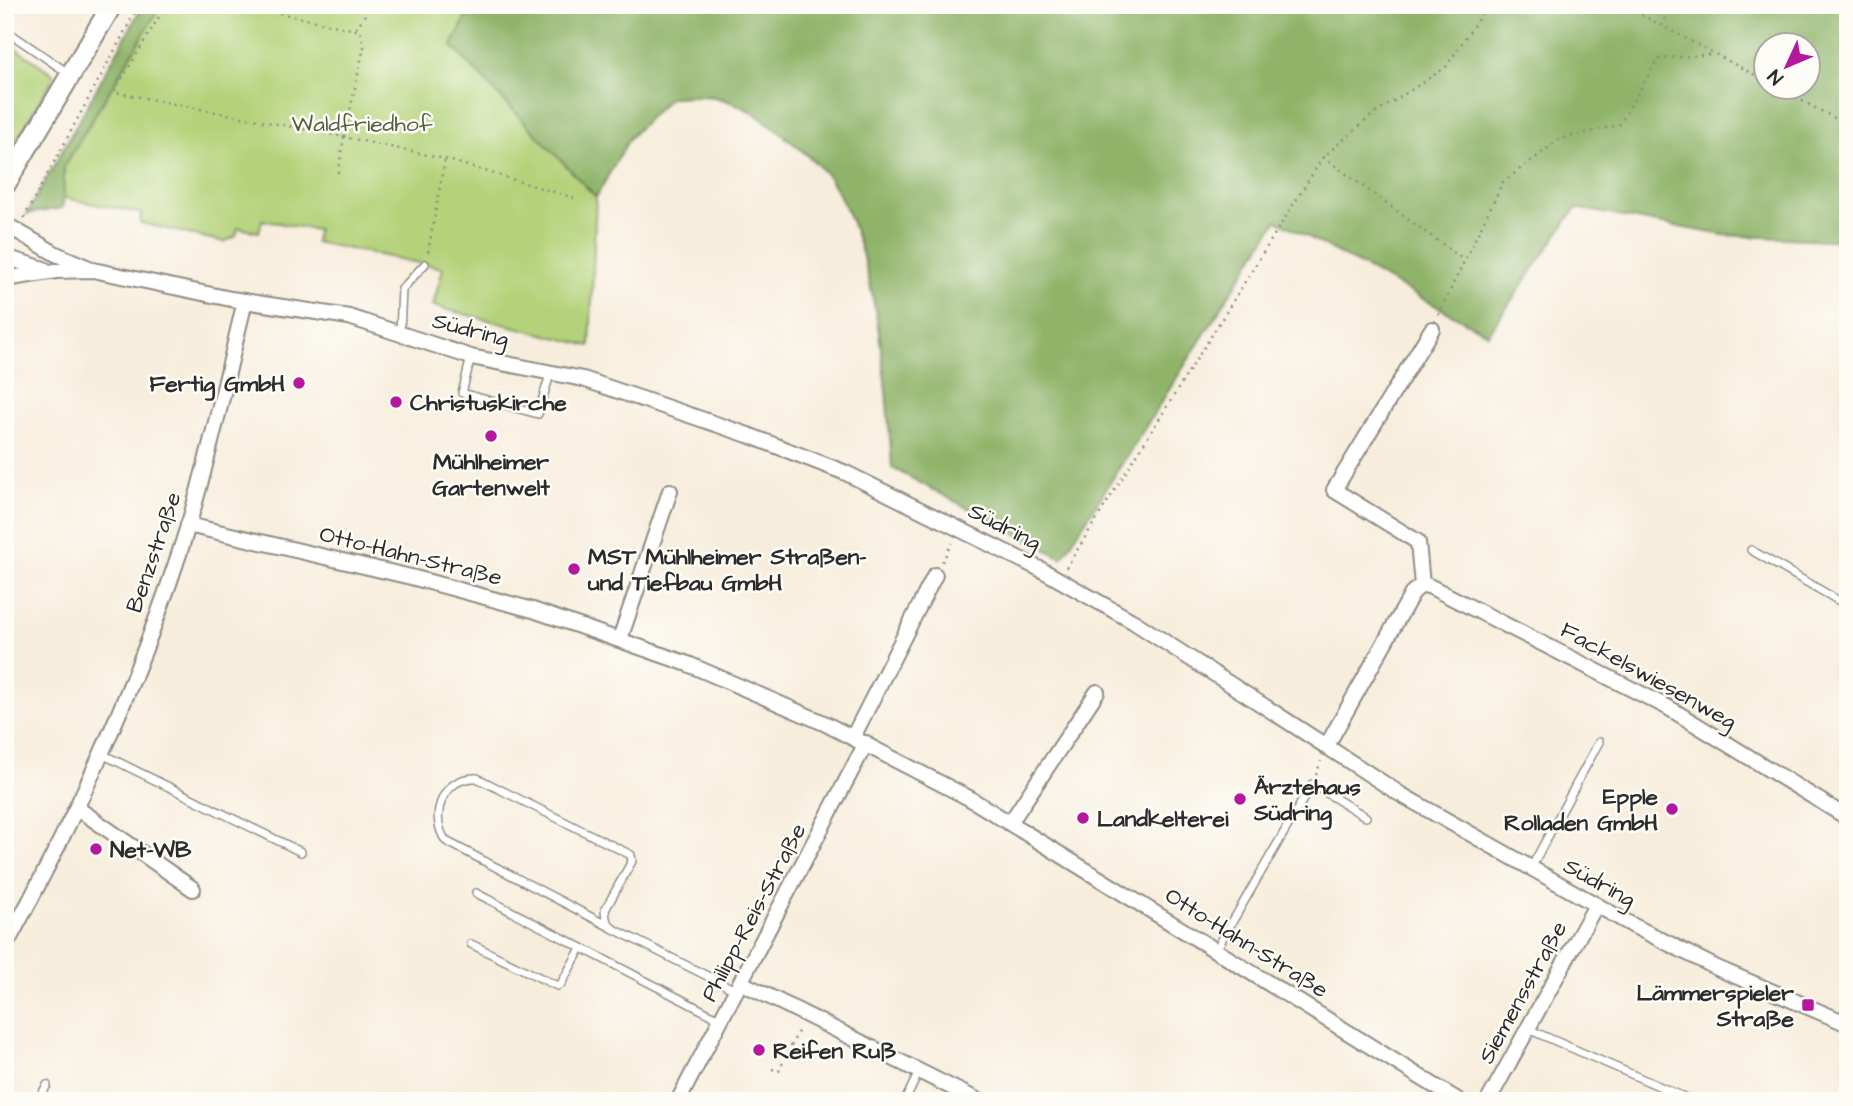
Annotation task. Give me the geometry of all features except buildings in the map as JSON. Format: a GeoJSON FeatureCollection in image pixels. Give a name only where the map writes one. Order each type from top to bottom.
{"type":"FeatureCollection","features":[{"type":"Feature","properties":{"kind":"main road"},"geometry":{"type":"LineString","coordinates":[[5,185],[113,5]]}},
{"type":"Feature","properties":{"kind":"street","name":"Südring"},"geometry":{"type":"LineString","coordinates":[[10,227],[93,270]]}},
{"type":"Feature","properties":{"kind":"street","name":"Südring"},"geometry":{"type":"LineString","coordinates":[[5,257],[29,266],[56,271]]}},
{"type":"Feature","properties":{"kind":"street","name":"Südring"},"geometry":{"type":"LineString","coordinates":[[5,279],[56,271],[93,270],[245,301],[349,317],[471,357],[551,371],[696,417],[795,453],[858,479],[961,528],[1059,580],[1165,642],[1400,794],[1595,905],[1717,968],[1820,1009],[1848,1024]]}},
{"type":"Feature","properties":{"kind":"street","name":"Benzstraße"},"geometry":{"type":"LineString","coordinates":[[5,947],[102,754],[188,525],[245,301]]}},
{"type":"Feature","properties":{"kind":"street"},"geometry":{"type":"LineString","coordinates":[[1326,747],[1413,592],[1422,584],[1418,542],[1334,489],[1432,328]]}},
{"type":"Feature","properties":{"kind":"street"},"geometry":{"type":"LineString","coordinates":[[620,639],[670,491]]}},
{"type":"Feature","properties":{"kind":"street","name":"Otto-Hahn-Straße"},"geometry":{"type":"LineString","coordinates":[[188,525],[476,594],[620,639],[688,664],[860,740],[1010,824],[1459,1101]]}},
{"type":"Feature","properties":{"kind":"street"},"geometry":{"type":"LineString","coordinates":[[860,740],[935,575]]}},
{"type":"Feature","properties":{"kind":"street","name":"Fackelswiesenweg"},"geometry":{"type":"LineString","coordinates":[[1422,584],[1436,588],[1653,698],[1848,818]]}},
{"type":"Feature","properties":{"kind":"street"},"geometry":{"type":"LineString","coordinates":[[1010,824],[1097,692]]}},
{"type":"Feature","properties":{"kind":"street","name":"Philipp-Reis-Straße"},"geometry":{"type":"LineString","coordinates":[[678,1101],[740,987],[860,740]]}},
{"type":"Feature","properties":{"kind":"street"},"geometry":{"type":"LineString","coordinates":[[77,808],[192,889]]}},
{"type":"Feature","properties":{"kind":"street","name":"Siemensstraße"},"geometry":{"type":"LineString","coordinates":[[1488,1101],[1595,905]]}},
{"type":"Feature","properties":{"kind":"street"},"geometry":{"type":"LineString","coordinates":[[740,987],[806,1015],[979,1101]]}},
{"type":"Feature","properties":{"kind":"street","name":"Südring"},"geometry":{"type":"LineString","coordinates":[[1820,1009],[1848,1016]]}},
{"type":"Feature","properties":{"kind":"lane"},"geometry":{"type":"LineString","coordinates":[[5,30],[71,75]]}},
{"type":"Feature","properties":{"kind":"lane"},"geometry":{"type":"LineString","coordinates":[[400,332],[402,289],[425,264]]}},
{"type":"Feature","properties":{"kind":"lane"},"geometry":{"type":"LineString","coordinates":[[471,357],[461,393],[538,414],[551,371]]}},
{"type":"Feature","properties":{"kind":"lane"},"geometry":{"type":"LineString","coordinates":[[1751,550],[1848,606]]}},
{"type":"Feature","properties":{"kind":"lane"},"geometry":{"type":"LineString","coordinates":[[1530,869],[1599,742]]}},
{"type":"Feature","properties":{"kind":"lane"},"geometry":{"type":"LineString","coordinates":[[102,754],[300,852]]}},
{"type":"Feature","properties":{"kind":"lane"},"geometry":{"type":"LineString","coordinates":[[612,928],[606,919],[605,910],[632,861],[631,855],[477,778],[467,777],[448,790],[437,813],[440,833],[446,841],[612,928],[740,987]]}},
{"type":"Feature","properties":{"kind":"lane"},"geometry":{"type":"LineString","coordinates":[[1216,950],[1312,784],[1366,817]]}},
{"type":"Feature","properties":{"kind":"lane"},"geometry":{"type":"LineString","coordinates":[[476,893],[722,1020]]}},
{"type":"Feature","properties":{"kind":"lane"},"geometry":{"type":"LineString","coordinates":[[471,944],[557,986],[561,984],[581,948]]}},
{"type":"Feature","properties":{"kind":"lane"},"geometry":{"type":"LineString","coordinates":[[1528,1030],[1693,1101]]}},
{"type":"Feature","properties":{"kind":"lane"},"geometry":{"type":"LineString","coordinates":[[905,1101],[920,1072]]}},
{"type":"Feature","properties":{"kind":"lane"},"geometry":{"type":"LineString","coordinates":[[38,1101],[47,1085]]}},
{"type":"Feature","properties":{"kind":"path"},"geometry":{"type":"LineString","coordinates":[[10,227],[35,201],[139,5]]}},
{"type":"Feature","properties":{"kind":"path"},"geometry":{"type":"LineString","coordinates":[[166,5],[114,92],[445,159],[574,198]]}},
{"type":"Feature","properties":{"kind":"path"},"geometry":{"type":"LineString","coordinates":[[244,5],[356,29],[365,40],[338,173]]}},
{"type":"Feature","properties":{"kind":"path"},"geometry":{"type":"LineString","coordinates":[[356,29],[372,5]]}},
{"type":"Feature","properties":{"kind":"path"},"geometry":{"type":"LineString","coordinates":[[1059,580],[1323,157],[1370,117],[1446,67],[1487,5]]}},
{"type":"Feature","properties":{"kind":"path"},"geometry":{"type":"LineString","coordinates":[[1623,5],[1752,74]]}},
{"type":"Feature","properties":{"kind":"path"},"geometry":{"type":"LineString","coordinates":[[1661,26],[1672,5]]}},
{"type":"Feature","properties":{"kind":"path"},"geometry":{"type":"LineString","coordinates":[[1432,328],[1503,182],[1560,139],[1619,125],[1658,59],[1714,54]]}},
{"type":"Feature","properties":{"kind":"path"},"geometry":{"type":"LineString","coordinates":[[1804,102],[1848,125]]}},
{"type":"Feature","properties":{"kind":"path"},"geometry":{"type":"LineString","coordinates":[[1323,157],[1465,260]]}},
{"type":"Feature","properties":{"kind":"path"},"geometry":{"type":"LineString","coordinates":[[425,264],[445,159]]}},
{"type":"Feature","properties":{"kind":"path"},"geometry":{"type":"LineString","coordinates":[[935,575],[961,528]]}},
{"type":"Feature","properties":{"kind":"path"},"geometry":{"type":"LineString","coordinates":[[1312,784],[1326,747]]}},
{"type":"Feature","properties":{"kind":"path"},"geometry":{"type":"LineString","coordinates":[[772,1069],[779,1071],[806,1015]]}},
{"type":"Feature","properties":{"kind":"green space"},"geometry":{"type":"Polygon","coordinates":[[[143,5],[161,5],[64,167],[63,208],[27,214],[143,5]]]}},
{"type":"Feature","properties":{"kind":"green space","name":"Waldfriedhof"},"geometry":{"type":"Polygon","coordinates":[[[161,5],[472,5],[452,46],[596,197],[590,346],[433,306],[443,268],[315,242],[317,230],[262,220],[259,232],[238,228],[236,236],[224,242],[140,223],[141,213],[64,198],[64,167],[161,5]]]}},
{"type":"Feature","properties":{"kind":"green space"},"geometry":{"type":"Polygon","coordinates":[[[472,5],[1848,5],[1848,241],[1723,235],[1576,208],[1488,334],[1277,220],[1062,558],[892,468],[877,318],[859,242],[846,208],[829,178],[801,149],[775,128],[744,108],[718,98],[670,97],[630,137],[596,197],[452,46],[472,5]]]}},
{"type":"Feature","properties":{"kind":"green space"},"geometry":{"type":"Polygon","coordinates":[[[5,41],[55,75],[5,160],[5,41]]]}},
{"type":"Feature","properties":{"kind":"place","name":"Fertig GmbH"},"geometry":{"type":"Point","coordinates":[299,383]}},
{"type":"Feature","properties":{"kind":"place","name":"Christuskirche"},"geometry":{"type":"Point","coordinates":[396,402]}},
{"type":"Feature","properties":{"kind":"place","name":"Mühlheimer Gartenwelt"},"geometry":{"type":"Point","coordinates":[491,436]}},
{"type":"Feature","properties":{"kind":"place","name":"MST Mühlheimer Straßen- und Tiefbau GmbH"},"geometry":{"type":"Point","coordinates":[574,569]}},
{"type":"Feature","properties":{"kind":"place","name":"Ärztehaus Südring"},"geometry":{"type":"Point","coordinates":[1240,799]}},
{"type":"Feature","properties":{"kind":"place","name":"Epple Rolladen GmbH"},"geometry":{"type":"Point","coordinates":[1672,809]}},
{"type":"Feature","properties":{"kind":"place","name":"Landkelterei"},"geometry":{"type":"Point","coordinates":[1083,818]}},
{"type":"Feature","properties":{"kind":"place","name":"Net-WB"},"geometry":{"type":"Point","coordinates":[96,849]}},
{"type":"Feature","properties":{"kind":"place","name":"Lämmerspieler Straße"},"geometry":{"type":"Point","coordinates":[1808,1005]}},
{"type":"Feature","properties":{"kind":"place","name":"Reifen Ruß"},"geometry":{"type":"Point","coordinates":[759,1050]}}]}
